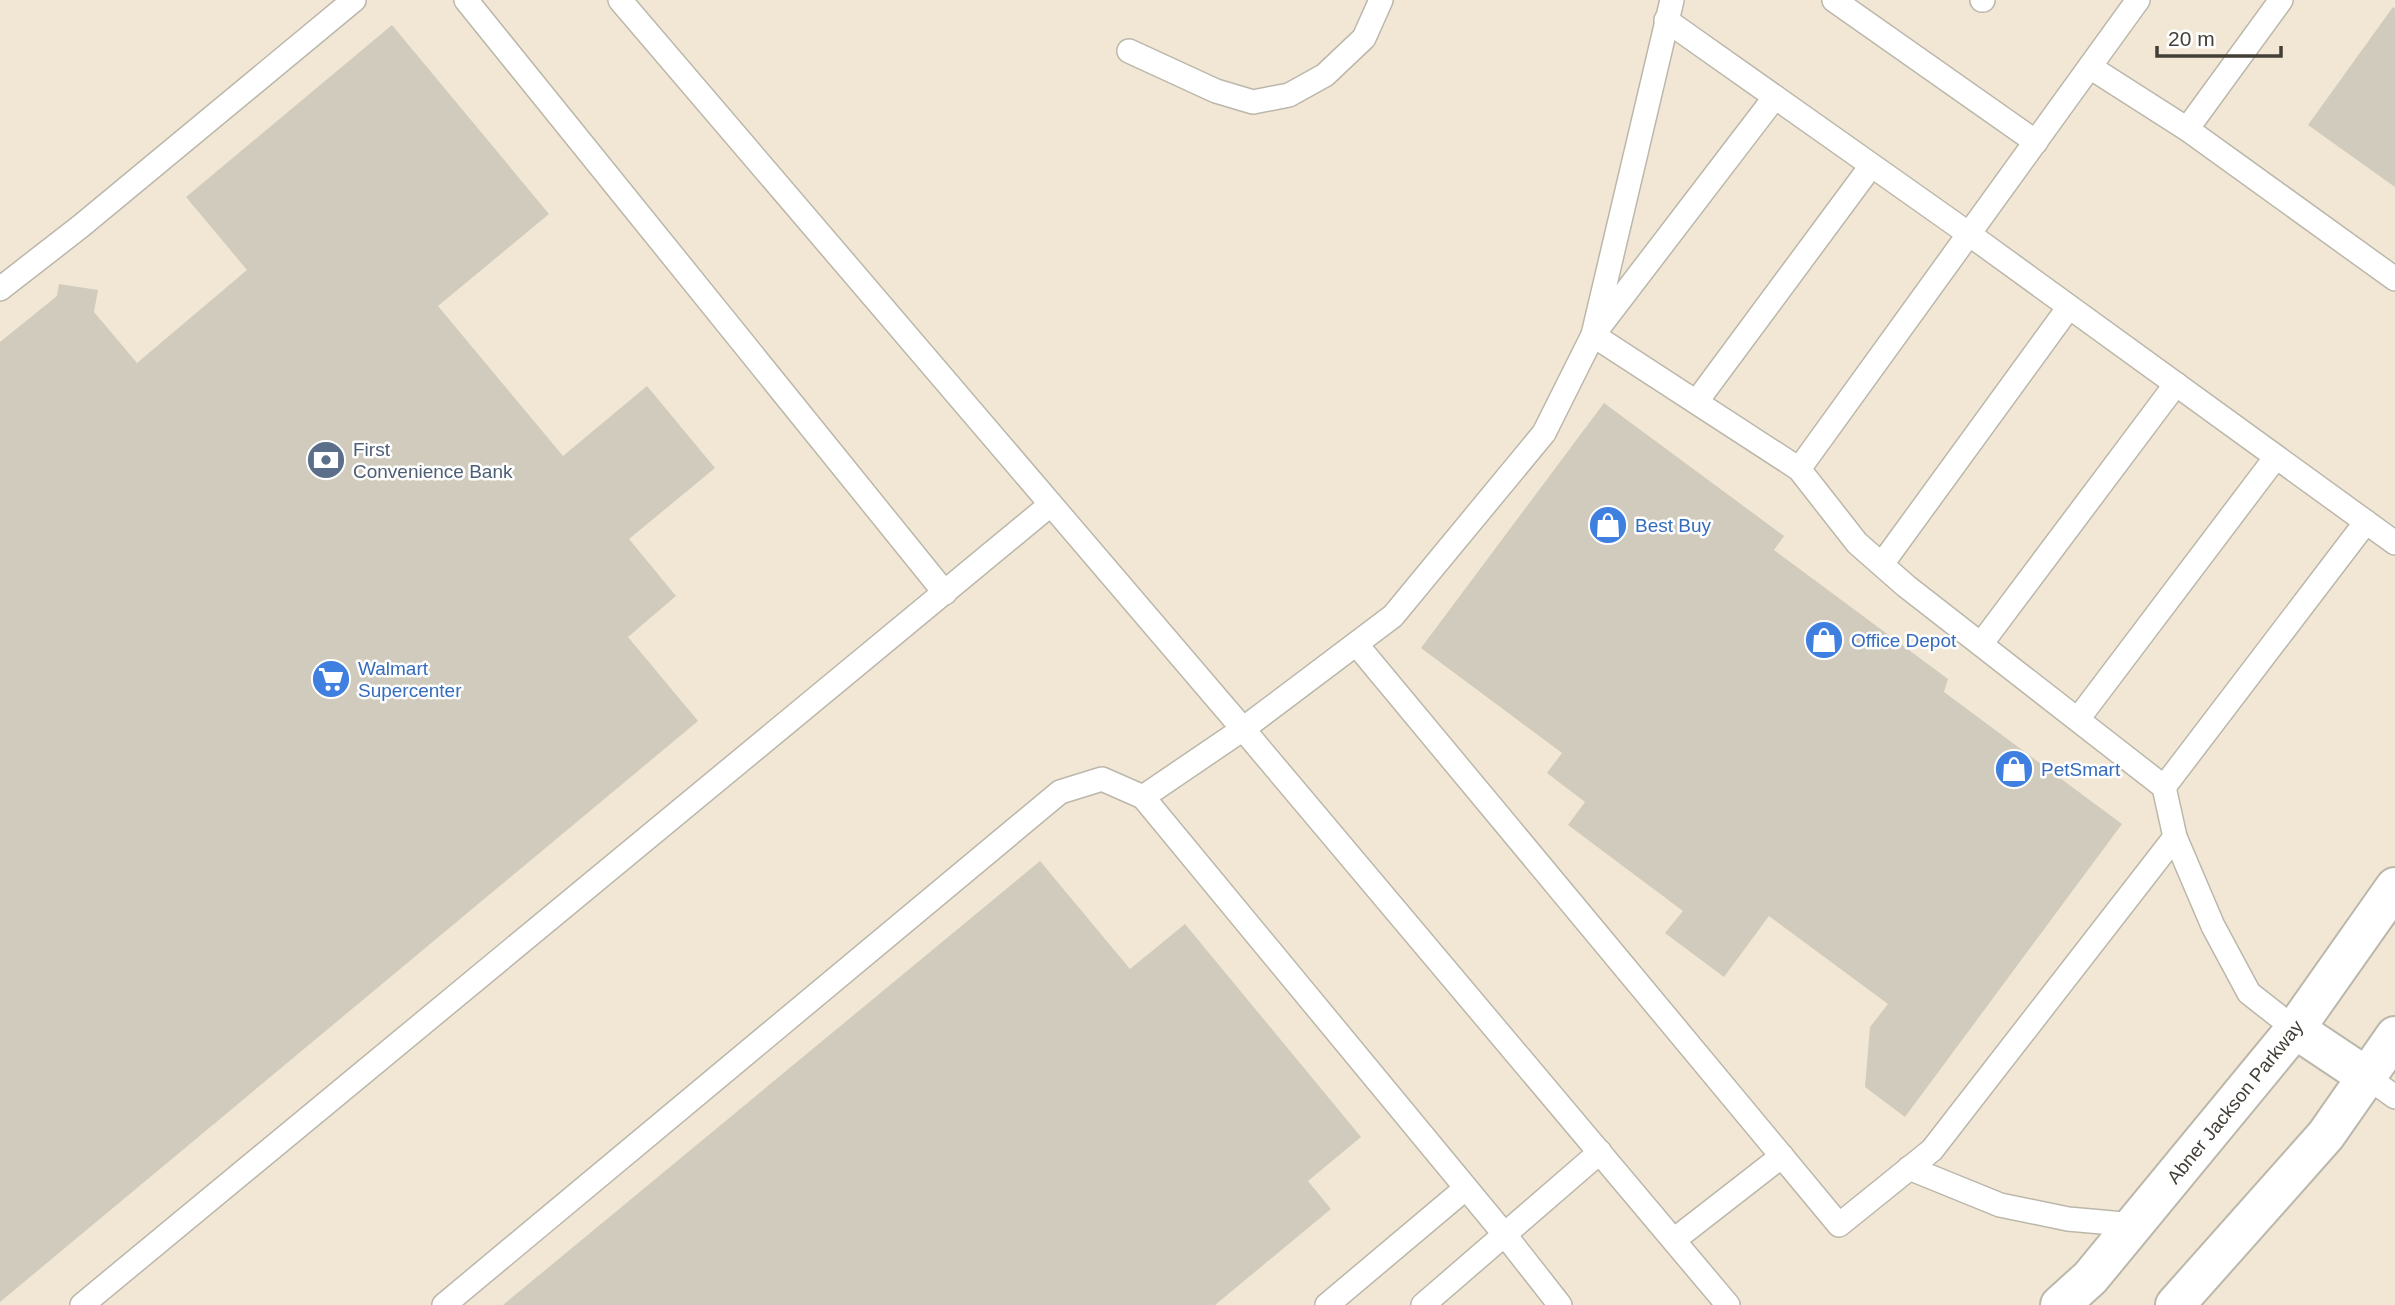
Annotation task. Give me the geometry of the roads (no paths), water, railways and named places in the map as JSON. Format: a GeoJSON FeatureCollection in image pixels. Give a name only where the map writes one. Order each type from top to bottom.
{"type":"FeatureCollection","features":[{"type":"Feature","properties":{"kind":"street","name":"Abner Jackson Parkway"},"geometry":{"type":"LineString","coordinates":[[2060,1305],[2090,1278],[2295,1029],[2395,887]]}},
{"type":"Feature","properties":{"kind":"street"},"geometry":{"type":"LineString","coordinates":[[2295,1029],[2381,1087]]}},
{"type":"Feature","properties":{"kind":"street"},"geometry":{"type":"LineString","coordinates":[[2175,1305],[2326,1135],[2381,1087],[2395,1035]]}},
{"type":"Feature","properties":{"kind":"lane"},"geometry":{"type":"LineString","coordinates":[[0,289],[81,226],[354,0]]}},
{"type":"Feature","properties":{"kind":"lane"},"geometry":{"type":"LineString","coordinates":[[466,0],[944,593]]}},
{"type":"Feature","properties":{"kind":"lane"},"geometry":{"type":"LineString","coordinates":[[620,0],[1243,729],[1728,1305]]}},
{"type":"Feature","properties":{"kind":"lane"},"geometry":{"type":"LineString","coordinates":[[1129,51],[1216,90],[1253,102],[1265,100],[1289,95],[1325,75],[1364,38],[1381,0]]}},
{"type":"Feature","properties":{"kind":"lane"},"geometry":{"type":"LineString","coordinates":[[1834,0],[2036,142]]}},
{"type":"Feature","properties":{"kind":"lane"},"geometry":{"type":"LineString","coordinates":[[1799,468],[2138,0]]}},
{"type":"Feature","properties":{"kind":"lane"},"geometry":{"type":"LineString","coordinates":[[2187,129],[2281,0]]}},
{"type":"Feature","properties":{"kind":"lane"},"geometry":{"type":"LineString","coordinates":[[1593,335],[1669,10],[1775,97],[2395,543]]}},
{"type":"Feature","properties":{"kind":"lane"},"geometry":{"type":"LineString","coordinates":[[2090,67],[2187,129],[2395,279]]}},
{"type":"Feature","properties":{"kind":"lane"},"geometry":{"type":"LineString","coordinates":[[1143,797],[1243,729],[1393,616],[1544,433],[1593,335],[1775,97]]}},
{"type":"Feature","properties":{"kind":"lane"},"geometry":{"type":"LineString","coordinates":[[1697,401],[1871,166]]}},
{"type":"Feature","properties":{"kind":"lane"},"geometry":{"type":"LineString","coordinates":[[1882,564],[2069,307]]}},
{"type":"Feature","properties":{"kind":"lane"},"geometry":{"type":"LineString","coordinates":[[1593,335],[1799,468],[1857,543],[2164,787],[2175,837],[2213,926],[2249,993],[2295,1029]]}},
{"type":"Feature","properties":{"kind":"lane"},"geometry":{"type":"LineString","coordinates":[[1981,644],[2176,384]]}},
{"type":"Feature","properties":{"kind":"lane"},"geometry":{"type":"LineString","coordinates":[[2078,719],[2276,457]]}},
{"type":"Feature","properties":{"kind":"lane"},"geometry":{"type":"LineString","coordinates":[[82,1305],[1050,505]]}},
{"type":"Feature","properties":{"kind":"lane"},"geometry":{"type":"LineString","coordinates":[[2164,787],[2366,522]]}},
{"type":"Feature","properties":{"kind":"lane"},"geometry":{"type":"LineString","coordinates":[[1357,645],[1839,1225],[1932,1150],[2175,837]]}},
{"type":"Feature","properties":{"kind":"lane"},"geometry":{"type":"LineString","coordinates":[[444,1305],[1060,792],[1102,779],[1143,797],[1560,1305]]}},
{"type":"Feature","properties":{"kind":"lane"},"geometry":{"type":"LineString","coordinates":[[1423,1305],[1600,1152]]}},
{"type":"Feature","properties":{"kind":"lane"},"geometry":{"type":"LineString","coordinates":[[1674,1240],[1782,1156]]}},
{"type":"Feature","properties":{"kind":"lane"},"geometry":{"type":"LineString","coordinates":[[1909,1168],[2000,1205],[2068,1219],[2135,1225]]}},
{"type":"Feature","properties":{"kind":"lane"},"geometry":{"type":"LineString","coordinates":[[1327,1305],[1466,1188]]}},
{"type":"Feature","properties":{"kind":"place","name":"First Convenience Bank"},"geometry":{"type":"Point","coordinates":[326,460]}},
{"type":"Feature","properties":{"kind":"place","name":"Best Buy"},"geometry":{"type":"Point","coordinates":[1608,525]}},
{"type":"Feature","properties":{"kind":"place","name":"Office Depot"},"geometry":{"type":"Point","coordinates":[1824,640]}},
{"type":"Feature","properties":{"kind":"place","name":"Walmart Supercenter"},"geometry":{"type":"Point","coordinates":[331,679]}},
{"type":"Feature","properties":{"kind":"place","name":"PetSmart"},"geometry":{"type":"Point","coordinates":[2014,769]}}]}
